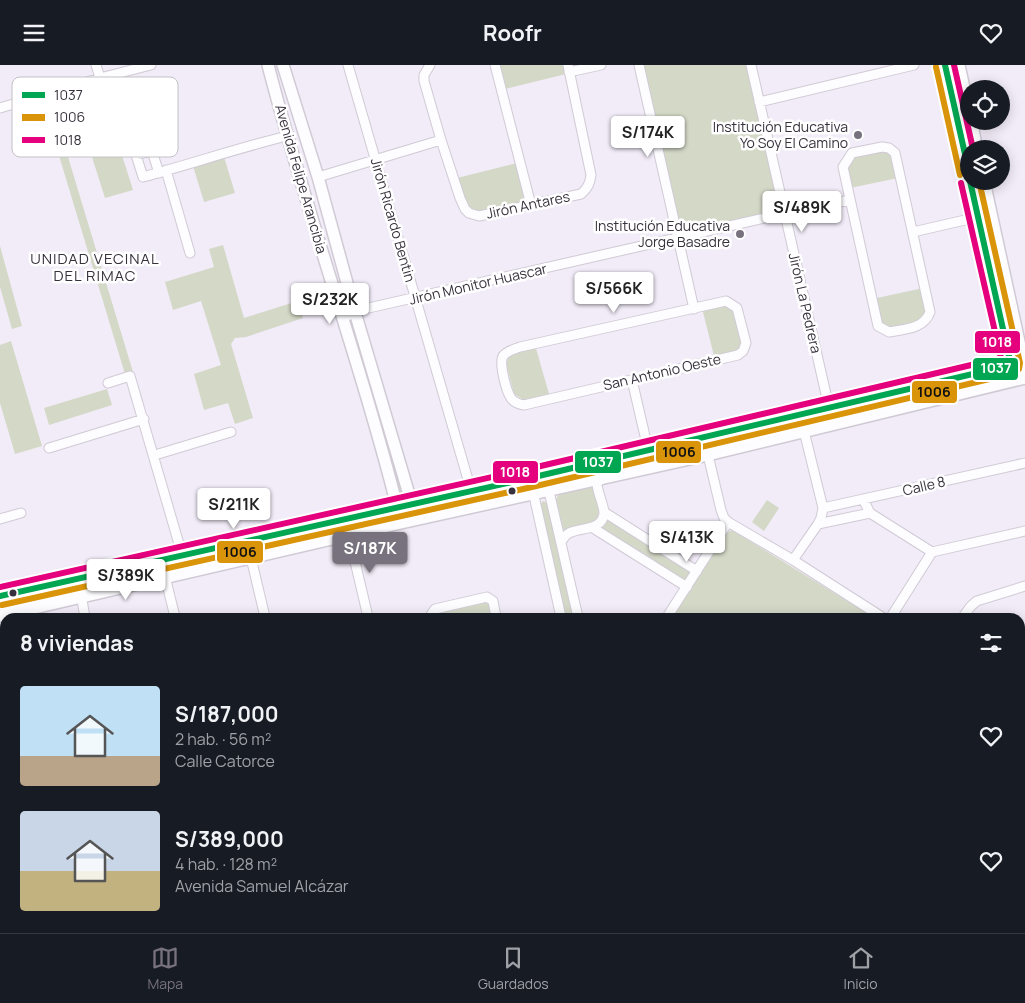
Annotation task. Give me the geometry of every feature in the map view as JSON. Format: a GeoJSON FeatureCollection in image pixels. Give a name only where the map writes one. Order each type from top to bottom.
{"type":"FeatureCollection","features":[{"type":"Feature","properties":{"kind":"main road","name":"Avenida Felipe Arancibia"},"geometry":{"type":"LineString","coordinates":[[268,65],[287,136],[401,523]]}},
{"type":"Feature","properties":{"kind":"main road","name":"Avenida Felipe Arancibia"},"geometry":{"type":"LineString","coordinates":[[283,65],[318,177],[355,312],[412,503],[415,520]]}},
{"type":"Feature","properties":{"kind":"main road"},"geometry":{"type":"LineString","coordinates":[[945,65],[962,140]]}},
{"type":"Feature","properties":{"kind":"main road"},"geometry":{"type":"LineString","coordinates":[[959,65],[962,80]]}},
{"type":"Feature","properties":{"kind":"main road"},"geometry":{"type":"LineString","coordinates":[[972,190],[978,217],[1021,365]]}},
{"type":"Feature","properties":{"kind":"main road"},"geometry":{"type":"LineString","coordinates":[[22,613],[81,597],[401,523],[708,455],[1020,379],[1021,365],[986,190]]}},
{"type":"Feature","properties":{"kind":"main road"},"geometry":{"type":"LineString","coordinates":[[0,596],[545,474],[828,407],[1021,365]]}},
{"type":"Feature","properties":{"kind":"street"},"geometry":{"type":"LineString","coordinates":[[96,65],[100,77]]}},
{"type":"Feature","properties":{"kind":"street"},"geometry":{"type":"LineString","coordinates":[[104,77],[151,65]]}},
{"type":"Feature","properties":{"kind":"street","name":"Jirón Ricardo Bentin"},"geometry":{"type":"LineString","coordinates":[[348,65],[471,490]]}},
{"type":"Feature","properties":{"kind":"street"},"geometry":{"type":"LineString","coordinates":[[495,65],[530,205]]}},
{"type":"Feature","properties":{"kind":"street","name":"Jirón Antares"},"geometry":{"type":"LineString","coordinates":[[441,140],[460,198],[469,213],[479,216],[581,194],[590,183],[591,175],[568,68],[601,65]]}},
{"type":"Feature","properties":{"kind":"street"},"geometry":{"type":"LineString","coordinates":[[639,65],[694,309]]}},
{"type":"Feature","properties":{"kind":"street","name":"Jirón La Pedrera"},"geometry":{"type":"LineString","coordinates":[[751,65],[833,425]]}},
{"type":"Feature","properties":{"kind":"street"},"geometry":{"type":"LineString","coordinates":[[759,102],[914,65]]}},
{"type":"Feature","properties":{"kind":"street"},"geometry":{"type":"LineString","coordinates":[[318,177],[441,140],[424,81],[428,68]]}},
{"type":"Feature","properties":{"kind":"street"},"geometry":{"type":"LineString","coordinates":[[0,109],[12,105]]}},
{"type":"Feature","properties":{"kind":"street"},"geometry":{"type":"LineString","coordinates":[[190,253],[163,171],[287,136]]}},
{"type":"Feature","properties":{"kind":"street"},"geometry":{"type":"LineString","coordinates":[[882,147],[889,148],[895,153],[930,312],[928,319],[923,324],[889,333],[878,326],[850,200],[843,167],[852,153],[882,147]]}},
{"type":"Feature","properties":{"kind":"street","name":"Jirón Monitor Huascar"},"geometry":{"type":"LineString","coordinates":[[342,318],[355,312],[678,237],[850,200]]}},
{"type":"Feature","properties":{"kind":"street"},"geometry":{"type":"LineString","coordinates":[[913,232],[978,217]]}},
{"type":"Feature","properties":{"kind":"street","name":"San Antonio Oeste"},"geometry":{"type":"LineString","coordinates":[[726,301],[733,304],[740,313],[746,343],[743,351],[738,355],[524,405],[515,403],[510,397],[501,364],[502,357],[509,351],[694,309],[726,301]]}},
{"type":"Feature","properties":{"kind":"street"},"geometry":{"type":"LineString","coordinates":[[108,383],[130,376],[184,554]]}},
{"type":"Feature","properties":{"kind":"street"},"geometry":{"type":"LineString","coordinates":[[632,380],[648,449]]}},
{"type":"Feature","properties":{"kind":"street"},"geometry":{"type":"LineString","coordinates":[[49,448],[144,419]]}},
{"type":"Feature","properties":{"kind":"street"},"geometry":{"type":"LineString","coordinates":[[793,560],[818,524],[823,508],[804,431]]}},
{"type":"Feature","properties":{"kind":"street"},"geometry":{"type":"LineString","coordinates":[[155,455],[231,432]]}},
{"type":"Feature","properties":{"kind":"street"},"geometry":{"type":"LineString","coordinates":[[708,455],[721,510],[728,522],[793,560],[876,613]]}},
{"type":"Feature","properties":{"kind":"street","name":"Calle 8"},"geometry":{"type":"LineString","coordinates":[[823,508],[1025,463]]}},
{"type":"Feature","properties":{"kind":"street"},"geometry":{"type":"LineString","coordinates":[[545,474],[577,613]]}},
{"type":"Feature","properties":{"kind":"street"},"geometry":{"type":"LineString","coordinates":[[530,477],[560,613]]}},
{"type":"Feature","properties":{"kind":"street"},"geometry":{"type":"LineString","coordinates":[[561,542],[569,533],[593,528],[598,525],[604,512],[597,485],[601,479]]}},
{"type":"Feature","properties":{"kind":"street"},"geometry":{"type":"LineString","coordinates":[[863,499],[870,513],[932,552],[1025,531]]}},
{"type":"Feature","properties":{"kind":"street"},"geometry":{"type":"LineString","coordinates":[[604,512],[697,571]]}},
{"type":"Feature","properties":{"kind":"street"},"geometry":{"type":"LineString","coordinates":[[0,519],[21,513]]}},
{"type":"Feature","properties":{"kind":"street"},"geometry":{"type":"LineString","coordinates":[[818,524],[870,513]]}},
{"type":"Feature","properties":{"kind":"street"},"geometry":{"type":"LineString","coordinates":[[670,613],[728,522]]}},
{"type":"Feature","properties":{"kind":"street"},"geometry":{"type":"LineString","coordinates":[[593,528],[687,587]]}},
{"type":"Feature","properties":{"kind":"street"},"geometry":{"type":"LineString","coordinates":[[349,536],[367,613]]}},
{"type":"Feature","properties":{"kind":"street"},"geometry":{"type":"LineString","coordinates":[[894,613],[932,552]]}},
{"type":"Feature","properties":{"kind":"street"},"geometry":{"type":"LineString","coordinates":[[251,558],[264,613]]}},
{"type":"Feature","properties":{"kind":"street"},"geometry":{"type":"LineString","coordinates":[[161,560],[174,613]]}},
{"type":"Feature","properties":{"kind":"street"},"geometry":{"type":"LineString","coordinates":[[78,579],[84,613]]}},
{"type":"Feature","properties":{"kind":"street"},"geometry":{"type":"LineString","coordinates":[[966,613],[977,601],[1025,585]]}},
{"type":"Feature","properties":{"kind":"street"},"geometry":{"type":"LineString","coordinates":[[432,613],[435,609],[487,597],[493,601],[495,613]]}},
{"type":"Feature","properties":{"kind":"green space"},"geometry":{"type":"Polygon","coordinates":[[[499,65],[564,65],[566,74],[505,89],[499,65]]]}},
{"type":"Feature","properties":{"kind":"green space"},"geometry":{"type":"Polygon","coordinates":[[[643,65],[749,65],[780,210],[683,232],[680,230],[643,65]]]}},
{"type":"Feature","properties":{"kind":"green space"},"geometry":{"type":"Polygon","coordinates":[[[877,149],[893,154],[898,178],[850,188],[845,167],[849,159],[877,149]]]}},
{"type":"Feature","properties":{"kind":"green space"},"geometry":{"type":"Polygon","coordinates":[[[59,157],[68,157],[133,372],[125,374],[59,157]]]}},
{"type":"Feature","properties":{"kind":"green space"},"geometry":{"type":"Polygon","coordinates":[[[92,157],[123,157],[133,190],[105,198],[92,157]]]}},
{"type":"Feature","properties":{"kind":"green space"},"geometry":{"type":"Polygon","coordinates":[[[224,157],[235,193],[204,202],[193,166],[224,157]]]}},
{"type":"Feature","properties":{"kind":"green space"},"geometry":{"type":"Polygon","coordinates":[[[517,163],[525,200],[524,203],[480,214],[466,207],[457,178],[517,163]]]}},
{"type":"Feature","properties":{"kind":"green space"},"geometry":{"type":"Polygon","coordinates":[[[977,190],[983,190],[1015,342],[1009,343],[977,190]]]}},
{"type":"Feature","properties":{"kind":"green space"},"geometry":{"type":"Polygon","coordinates":[[[223,245],[244,318],[298,301],[303,318],[246,337],[235,338],[231,344],[253,418],[235,424],[228,403],[204,410],[194,374],[221,365],[201,301],[173,310],[165,282],[214,267],[209,249],[223,245]]]}},
{"type":"Feature","properties":{"kind":"green space"},"geometry":{"type":"Polygon","coordinates":[[[0,246],[22,326],[12,329],[0,287],[0,246]]]}},
{"type":"Feature","properties":{"kind":"green space"},"geometry":{"type":"Polygon","coordinates":[[[923,288],[927,312],[922,322],[889,330],[882,325],[877,298],[923,288]]]}},
{"type":"Feature","properties":{"kind":"green space"},"geometry":{"type":"Polygon","coordinates":[[[727,303],[733,305],[743,345],[737,353],[714,356],[702,308],[727,303]]]}},
{"type":"Feature","properties":{"kind":"green space"},"geometry":{"type":"Polygon","coordinates":[[[351,322],[354,323],[405,496],[400,493],[350,325],[351,322]]]}},
{"type":"Feature","properties":{"kind":"green space"},"geometry":{"type":"Polygon","coordinates":[[[11,341],[42,446],[15,454],[0,403],[0,345],[11,341]]]}},
{"type":"Feature","properties":{"kind":"green space"},"geometry":{"type":"Polygon","coordinates":[[[535,345],[549,394],[524,400],[514,394],[506,363],[511,353],[535,345]]]}},
{"type":"Feature","properties":{"kind":"green space"},"geometry":{"type":"Polygon","coordinates":[[[1002,373],[1003,376],[965,385],[959,389],[844,416],[843,408],[1002,373]]]}},
{"type":"Feature","properties":{"kind":"green space"},"geometry":{"type":"Polygon","coordinates":[[[107,389],[112,405],[49,425],[44,408],[107,389]]]}},
{"type":"Feature","properties":{"kind":"green space"},"geometry":{"type":"Polygon","coordinates":[[[821,413],[822,417],[784,427],[780,431],[558,481],[555,480],[556,477],[821,413]]]}},
{"type":"Feature","properties":{"kind":"green space"},"geometry":{"type":"Polygon","coordinates":[[[524,484],[522,489],[425,512],[421,508],[422,507],[524,484]]]}},
{"type":"Feature","properties":{"kind":"green space"},"geometry":{"type":"Polygon","coordinates":[[[592,484],[599,508],[595,522],[564,532],[556,499],[561,491],[592,484]]]}},
{"type":"Feature","properties":{"kind":"green space"},"geometry":{"type":"Polygon","coordinates":[[[767,500],[779,508],[764,531],[752,522],[767,500]]]}},
{"type":"Feature","properties":{"kind":"green space"},"geometry":{"type":"Polygon","coordinates":[[[543,501],[548,503],[573,613],[565,613],[540,505],[543,501]]]}},
{"type":"Feature","properties":{"kind":"green space"},"geometry":{"type":"Polygon","coordinates":[[[390,513],[391,517],[359,524],[353,528],[99,586],[98,583],[126,576],[133,571],[390,513]]]}},
{"type":"Feature","properties":{"kind":"green space"},"geometry":{"type":"Polygon","coordinates":[[[605,518],[691,570],[687,579],[684,580],[601,528],[600,525],[605,518]]]}},
{"type":"Feature","properties":{"kind":"green space"},"geometry":{"type":"Polygon","coordinates":[[[732,530],[867,613],[676,613],[727,532],[732,530]]]}},
{"type":"Feature","properties":{"kind":"green space"},"geometry":{"type":"Polygon","coordinates":[[[53,589],[56,595],[0,607],[0,601],[53,589]]]}},
{"type":"Feature","properties":{"kind":"green space"},"geometry":{"type":"Polygon","coordinates":[[[488,602],[491,613],[439,613],[488,602]]]}},
{"type":"Feature","properties":{"kind":"transit line","name":"1037"},"geometry":{"type":"LineString","coordinates":[[945,65],[962,140]]}},
{"type":"Feature","properties":{"kind":"transit line","name":"1018"},"geometry":{"type":"LineString","coordinates":[[954,65],[971,140]]}},
{"type":"Feature","properties":{"kind":"transit line","name":"1006"},"geometry":{"type":"LineString","coordinates":[[936,67],[960,175]]}},
{"type":"Feature","properties":{"kind":"transit line","name":"1018"},"geometry":{"type":"LineString","coordinates":[[0,587],[528,469],[1001,358],[963,190]]}},
{"type":"Feature","properties":{"kind":"transit line","name":"1037"},"geometry":{"type":"LineString","coordinates":[[0,596],[530,478],[1011,365],[972,190]]}},
{"type":"Feature","properties":{"kind":"transit line","name":"1006"},"geometry":{"type":"LineString","coordinates":[[2,605],[532,487],[1015,373],[1019,369],[1020,363],[981,190]]}},
{"type":"Feature","properties":{"kind":"place","name":"Institución Educativa Yo Soy El Camino"},"geometry":{"type":"Point","coordinates":[858,135]}},
{"type":"Feature","properties":{"kind":"place","name":"Institución Educativa Jorge Basadre"},"geometry":{"type":"Point","coordinates":[740,234]}},
{"type":"Feature","properties":{"kind":"district","name":"UNIDAD VECINAL DEL RIMAC"},"geometry":{"type":"Point","coordinates":[95,268]}}]}
